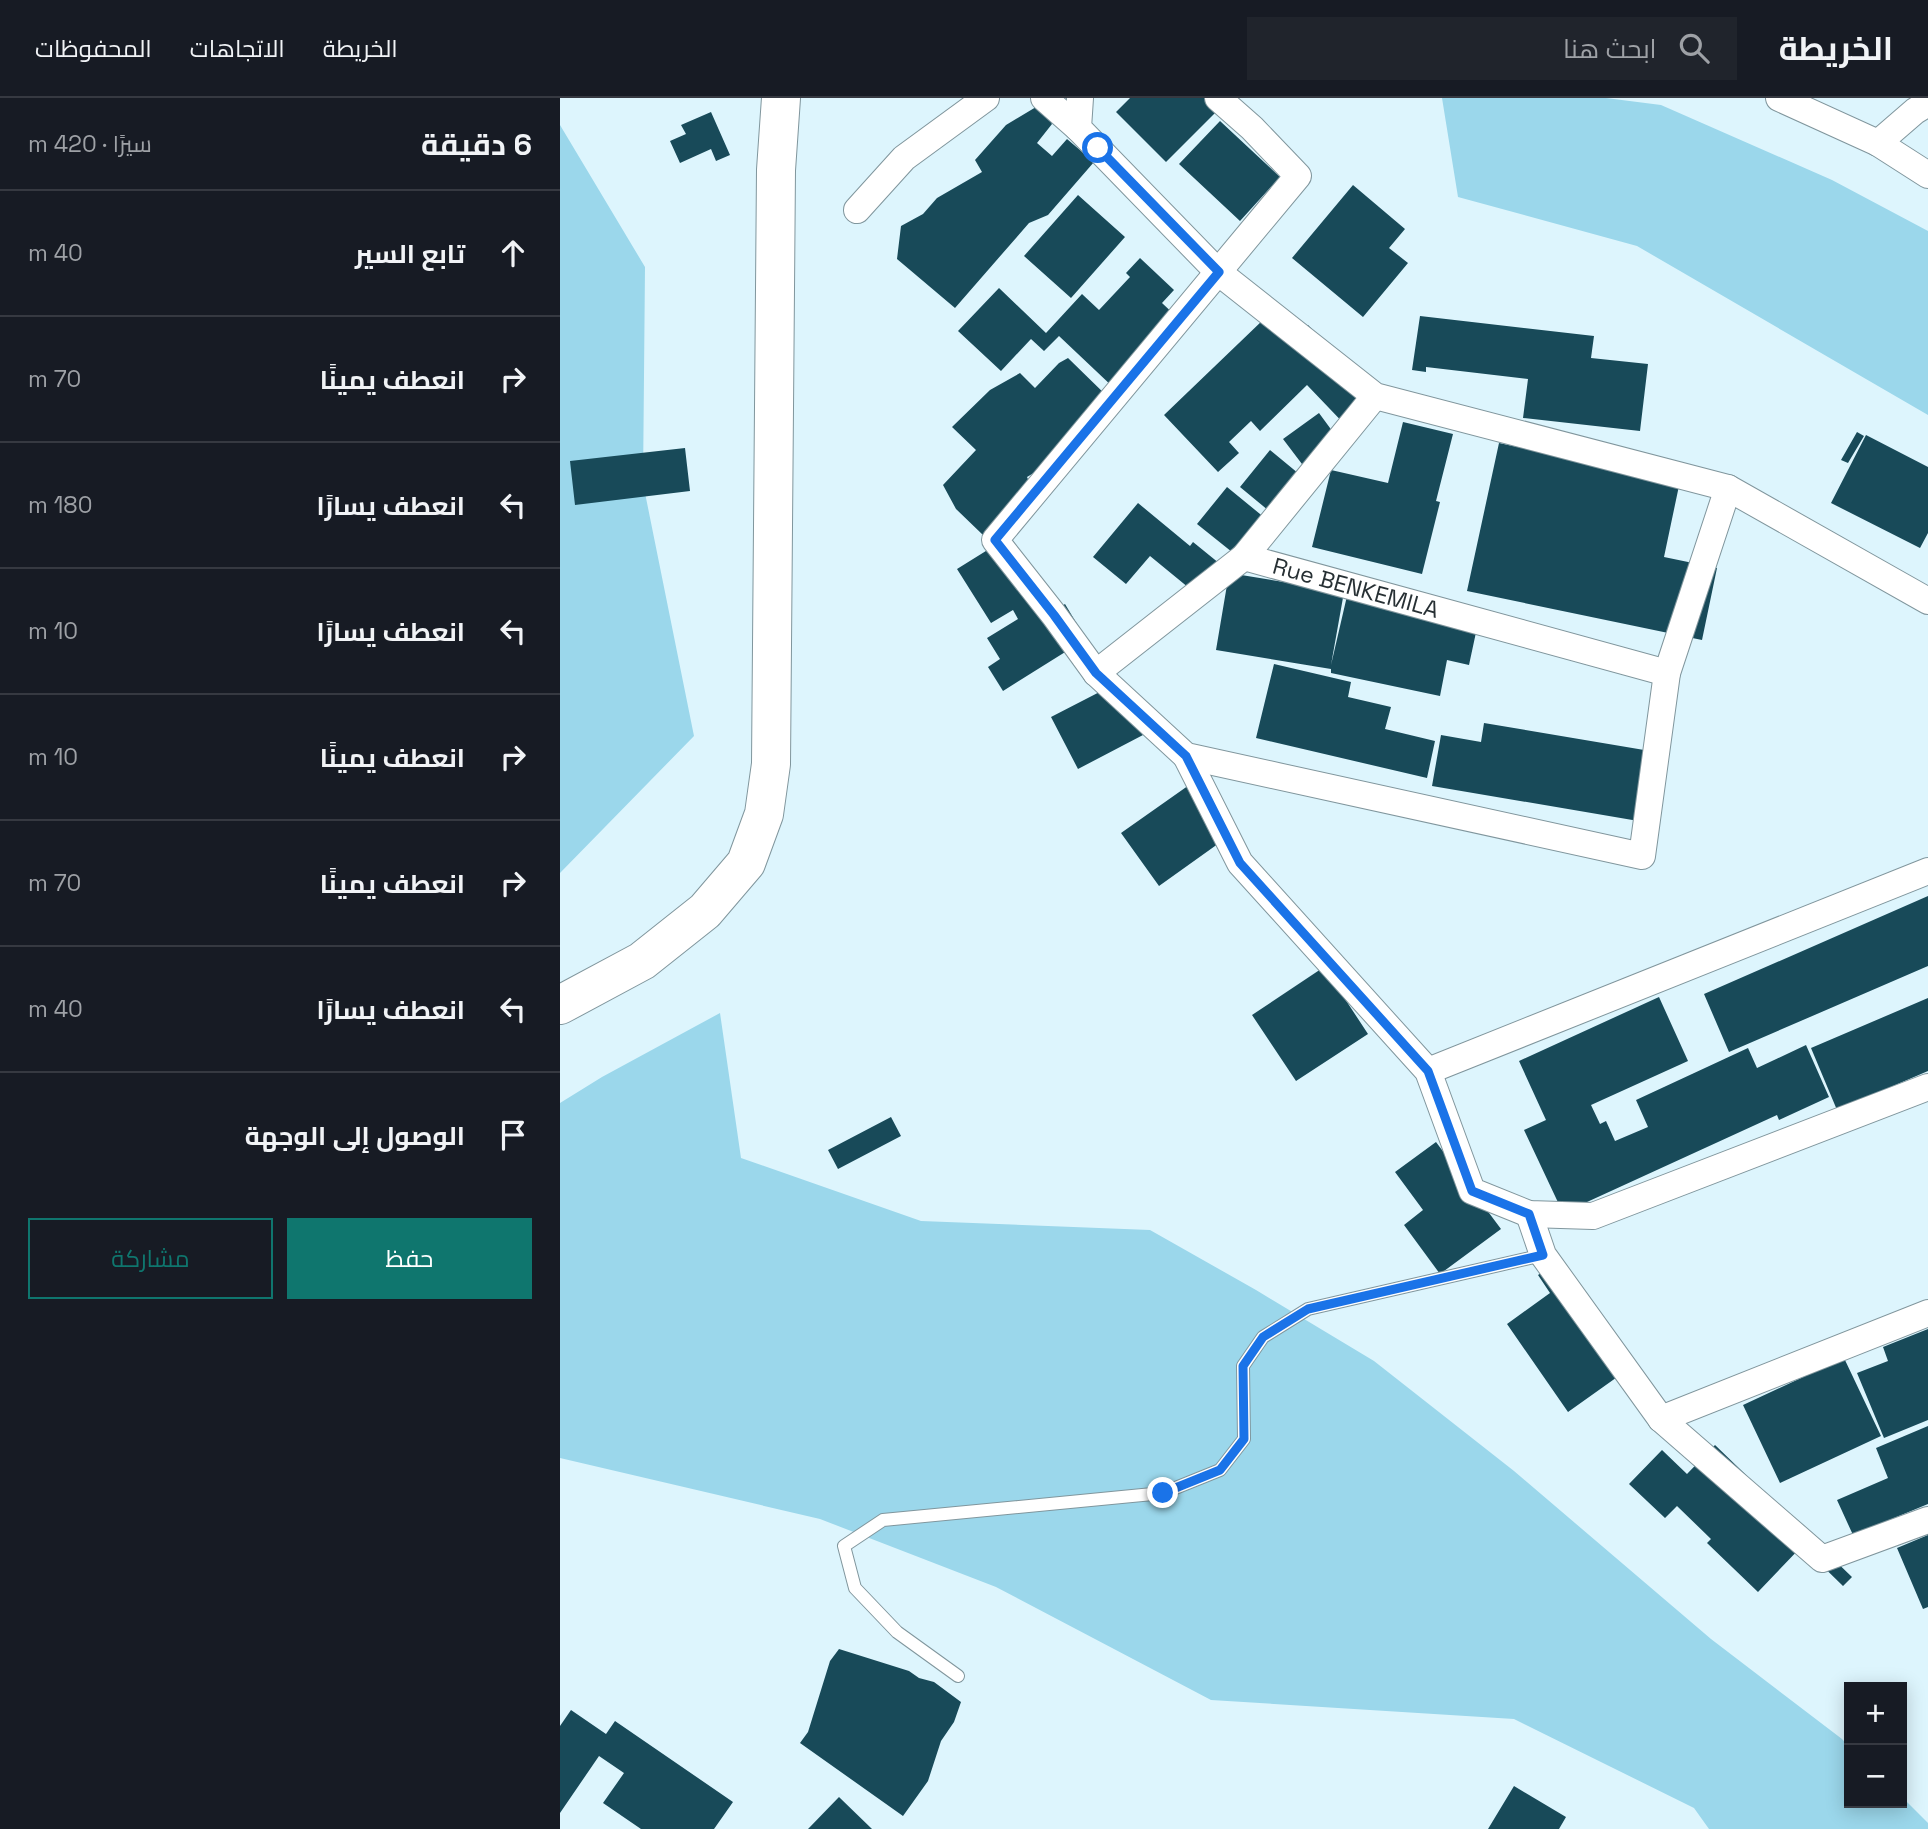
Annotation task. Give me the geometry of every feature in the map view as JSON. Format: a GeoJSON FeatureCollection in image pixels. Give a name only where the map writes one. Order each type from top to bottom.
{"type":"FeatureCollection","features":[{"type":"Feature","properties":{"kind":"main road"},"geometry":{"type":"LineString","coordinates":[[560,1005],[642,961],[705,911],[746,863],[764,814],[771,764],[776,170],[781,98]]}},
{"type":"Feature","properties":{"kind":"street"},"geometry":{"type":"LineString","coordinates":[[857,210],[904,158],[986,98]]}},
{"type":"Feature","properties":{"kind":"street"},"geometry":{"type":"LineString","coordinates":[[1044,98],[1078,128],[1219,272],[1375,396],[1728,488],[1928,601]]}},
{"type":"Feature","properties":{"kind":"street"},"geometry":{"type":"LineString","coordinates":[[1078,128],[1080,98]]}},
{"type":"Feature","properties":{"kind":"street"},"geometry":{"type":"LineString","coordinates":[[1218,98],[1252,128],[1298,176],[995,540],[1096,673],[1186,756],[1240,863],[1428,1071],[1472,1191],[1529,1214],[1593,1216],[1928,1087]]}},
{"type":"Feature","properties":{"kind":"street"},"geometry":{"type":"LineString","coordinates":[[1779,98],[1878,143],[1928,176]]}},
{"type":"Feature","properties":{"kind":"street"},"geometry":{"type":"LineString","coordinates":[[1878,143],[1928,103]]}},
{"type":"Feature","properties":{"kind":"street","name":"Rue BENKEMILA"},"geometry":{"type":"LineString","coordinates":[[1375,396],[1244,557],[1667,673]]}},
{"type":"Feature","properties":{"kind":"street"},"geometry":{"type":"LineString","coordinates":[[1186,756],[1642,856],[1667,673],[1728,488]]}},
{"type":"Feature","properties":{"kind":"street"},"geometry":{"type":"LineString","coordinates":[[1096,673],[1244,557]]}},
{"type":"Feature","properties":{"kind":"street"},"geometry":{"type":"LineString","coordinates":[[1428,1071],[1928,871]]}},
{"type":"Feature","properties":{"kind":"street"},"geometry":{"type":"LineString","coordinates":[[1529,1214],[1543,1255],[1661,1419],[1822,1559],[1928,1520]]}},
{"type":"Feature","properties":{"kind":"street"},"geometry":{"type":"LineString","coordinates":[[1661,1419],[1928,1313]]}},
{"type":"Feature","properties":{"kind":"lane"},"geometry":{"type":"LineString","coordinates":[[958,1676],[897,1632],[855,1588],[845,1546],[883,1520],[1163,1493],[1220,1470],[1244,1439],[1243,1366],[1263,1337],[1308,1309],[1543,1255]]}},
{"type":"Feature","properties":{"kind":"shaded area"},"geometry":{"type":"Polygon","coordinates":[[[1442,98],[1606,98],[1661,105],[1832,180],[1928,231],[1928,415],[1637,246],[1458,197],[1442,98]]]}},
{"type":"Feature","properties":{"kind":"shaded area"},"geometry":{"type":"Polygon","coordinates":[[[560,125],[645,267],[643,483],[694,736],[560,873],[560,125]]]}},
{"type":"Feature","properties":{"kind":"shaded area"},"geometry":{"type":"Polygon","coordinates":[[[720,1013],[741,1158],[921,1221],[1150,1230],[1256,1290],[1374,1361],[1514,1471],[1711,1639],[1842,1739],[1844,1808],[1907,1808],[1907,1802],[1928,1823],[1928,1829],[1709,1829],[1694,1808],[1514,1719],[1211,1700],[996,1587],[820,1519],[560,1458],[560,1103],[720,1013]]]}},
{"type":"Feature","properties":{"kind":"building"},"geometry":{"type":"Polygon","coordinates":[[[1130,98],[1206,98],[1218,110],[1166,162],[1116,112],[1130,98]]]}},
{"type":"Feature","properties":{"kind":"building"},"geometry":{"type":"Polygon","coordinates":[[[1041,104],[1052,124],[1037,143],[1052,156],[1067,139],[1094,162],[1048,215],[1029,223],[955,308],[897,259],[901,226],[923,214],[937,198],[982,172],[975,160],[1006,125],[1041,104]]]}},
{"type":"Feature","properties":{"kind":"building"},"geometry":{"type":"Polygon","coordinates":[[[711,112],[730,155],[716,161],[711,149],[680,163],[670,141],[686,134],[681,125],[711,112]]]}},
{"type":"Feature","properties":{"kind":"building"},"geometry":{"type":"Polygon","coordinates":[[[1220,121],[1280,177],[1240,221],[1179,164],[1220,121]]]}},
{"type":"Feature","properties":{"kind":"building"},"geometry":{"type":"Polygon","coordinates":[[[1353,185],[1405,229],[1389,248],[1408,263],[1363,317],[1292,258],[1353,185]]]}},
{"type":"Feature","properties":{"kind":"building"},"geometry":{"type":"Polygon","coordinates":[[[1078,195],[1125,237],[1071,298],[1024,256],[1078,195]]]}},
{"type":"Feature","properties":{"kind":"building"},"geometry":{"type":"Polygon","coordinates":[[[1140,258],[1174,290],[1162,303],[1179,319],[1114,388],[1059,336],[1044,351],[1031,339],[1001,371],[958,331],[999,288],[1046,333],[1082,294],[1099,310],[1130,277],[1126,273],[1140,258]]]}},
{"type":"Feature","properties":{"kind":"building"},"geometry":{"type":"Polygon","coordinates":[[[1420,316],[1594,336],[1591,358],[1648,364],[1640,431],[1523,418],[1528,379],[1426,367],[1426,372],[1412,370],[1420,316]]]}},
{"type":"Feature","properties":{"kind":"building"},"geometry":{"type":"Polygon","coordinates":[[[1264,319],[1291,342],[1308,325],[1382,402],[1351,431],[1307,385],[1260,431],[1251,421],[1229,442],[1239,453],[1218,472],[1164,415],[1264,319]]]}},
{"type":"Feature","properties":{"kind":"building"},"geometry":{"type":"Polygon","coordinates":[[[1068,358],[1110,399],[1042,468],[1027,477],[1031,486],[983,535],[956,509],[943,485],[976,450],[952,427],[990,390],[1020,373],[1035,388],[1059,363],[1068,358]]]}},
{"type":"Feature","properties":{"kind":"building"},"geometry":{"type":"Polygon","coordinates":[[[1319,413],[1341,443],[1305,468],[1283,439],[1319,413]]]}},
{"type":"Feature","properties":{"kind":"building"},"geometry":{"type":"Polygon","coordinates":[[[1403,422],[1453,434],[1436,501],[1440,502],[1422,574],[1312,547],[1331,470],[1388,483],[1403,422]]]}},
{"type":"Feature","properties":{"kind":"building"},"geometry":{"type":"Polygon","coordinates":[[[1857,432],[1864,436],[1848,463],[1841,460],[1857,432]]]}},
{"type":"Feature","properties":{"kind":"building"},"geometry":{"type":"Polygon","coordinates":[[[1866,435],[1928,467],[1928,533],[1920,548],[1831,503],[1866,435]]]}},
{"type":"Feature","properties":{"kind":"building"},"geometry":{"type":"Polygon","coordinates":[[[1499,443],[1680,481],[1664,557],[1717,568],[1702,640],[1467,591],[1499,443]]]}},
{"type":"Feature","properties":{"kind":"building"},"geometry":{"type":"Polygon","coordinates":[[[685,448],[690,491],[575,505],[570,461],[685,448]]]}},
{"type":"Feature","properties":{"kind":"building"},"geometry":{"type":"Polygon","coordinates":[[[1270,450],[1310,483],[1280,520],[1240,487],[1270,450]]]}},
{"type":"Feature","properties":{"kind":"building"},"geometry":{"type":"Polygon","coordinates":[[[1227,487],[1271,523],[1242,560],[1197,524],[1227,487]]]}},
{"type":"Feature","properties":{"kind":"building"},"geometry":{"type":"Polygon","coordinates":[[[1138,503],[1190,546],[1193,542],[1225,568],[1200,597],[1150,556],[1126,584],[1093,557],[1138,503]]]}},
{"type":"Feature","properties":{"kind":"building"},"geometry":{"type":"Polygon","coordinates":[[[1010,536],[1043,588],[1048,615],[1065,604],[1086,639],[1003,691],[988,667],[1000,659],[987,638],[1018,619],[1013,610],[991,623],[957,569],[1010,536]]]}},
{"type":"Feature","properties":{"kind":"building"},"geometry":{"type":"Polygon","coordinates":[[[1229,573],[1344,592],[1331,665],[1347,596],[1478,623],[1469,665],[1447,660],[1440,696],[1331,673],[1331,669],[1216,650],[1229,573]]]}},
{"type":"Feature","properties":{"kind":"building"},"geometry":{"type":"Polygon","coordinates":[[[1274,664],[1351,682],[1348,697],[1391,707],[1385,729],[1435,741],[1427,778],[1256,738],[1274,664]]]}},
{"type":"Feature","properties":{"kind":"building"},"geometry":{"type":"Polygon","coordinates":[[[1117,683],[1143,735],[1078,769],[1051,717],[1117,683]]]}},
{"type":"Feature","properties":{"kind":"building"},"geometry":{"type":"Polygon","coordinates":[[[1484,723],[1662,753],[1650,823],[1432,786],[1441,735],[1481,742],[1484,723]]]}},
{"type":"Feature","properties":{"kind":"building"},"geometry":{"type":"Polygon","coordinates":[[[1192,783],[1229,836],[1159,886],[1121,833],[1192,783]]]}},
{"type":"Feature","properties":{"kind":"building"},"geometry":{"type":"Polygon","coordinates":[[[1928,896],[1928,966],[1729,1052],[1704,994],[1928,896]]]}},
{"type":"Feature","properties":{"kind":"building"},"geometry":{"type":"Polygon","coordinates":[[[1324,967],[1368,1034],[1296,1081],[1252,1015],[1324,967]]]}},
{"type":"Feature","properties":{"kind":"building"},"geometry":{"type":"Polygon","coordinates":[[[1659,997],[1688,1061],[1591,1105],[1600,1124],[1606,1121],[1615,1141],[1648,1127],[1636,1100],[1748,1048],[1757,1068],[1806,1045],[1829,1097],[1779,1120],[1777,1115],[1563,1213],[1524,1130],[1546,1120],[1519,1061],[1659,997]]]}},
{"type":"Feature","properties":{"kind":"building"},"geometry":{"type":"Polygon","coordinates":[[[1928,998],[1928,1071],[1837,1110],[1811,1048],[1928,998]]]}},
{"type":"Feature","properties":{"kind":"building"},"geometry":{"type":"Polygon","coordinates":[[[891,1117],[901,1136],[838,1169],[828,1150],[891,1117]]]}},
{"type":"Feature","properties":{"kind":"building"},"geometry":{"type":"Polygon","coordinates":[[[1436,1142],[1501,1229],[1440,1274],[1404,1225],[1423,1210],[1395,1172],[1436,1142]]]}},
{"type":"Feature","properties":{"kind":"building"},"geometry":{"type":"Polygon","coordinates":[[[1553,1265],[1620,1375],[1568,1412],[1507,1324],[1550,1293],[1538,1275],[1553,1265]]]}},
{"type":"Feature","properties":{"kind":"building"},"geometry":{"type":"Polygon","coordinates":[[[1928,1329],[1928,1420],[1884,1438],[1857,1373],[1888,1361],[1883,1347],[1928,1329]]]}},
{"type":"Feature","properties":{"kind":"building"},"geometry":{"type":"Polygon","coordinates":[[[1844,1358],[1881,1436],[1780,1483],[1743,1405],[1844,1358]]]}},
{"type":"Feature","properties":{"kind":"building"},"geometry":{"type":"Polygon","coordinates":[[[1928,1426],[1928,1504],[1853,1535],[1837,1500],[1888,1478],[1876,1448],[1928,1426]]]}},
{"type":"Feature","properties":{"kind":"building"},"geometry":{"type":"Polygon","coordinates":[[[1715,1445],[1852,1577],[1843,1586],[1802,1546],[1758,1592],[1707,1543],[1711,1539],[1677,1506],[1665,1518],[1629,1484],[1662,1450],[1687,1474],[1715,1445]]]}},
{"type":"Feature","properties":{"kind":"building"},"geometry":{"type":"Polygon","coordinates":[[[1928,1535],[1928,1607],[1923,1609],[1897,1548],[1928,1535]]]}},
{"type":"Feature","properties":{"kind":"building"},"geometry":{"type":"Polygon","coordinates":[[[839,1649],[909,1671],[919,1678],[934,1682],[961,1702],[954,1722],[941,1741],[928,1781],[903,1816],[800,1743],[808,1732],[830,1661],[839,1649]]]}},
{"type":"Feature","properties":{"kind":"building"},"geometry":{"type":"Polygon","coordinates":[[[571,1710],[606,1734],[615,1721],[733,1802],[714,1829],[641,1829],[603,1803],[624,1773],[599,1756],[560,1813],[560,1726],[571,1710]]]}},
{"type":"Feature","properties":{"kind":"building"},"geometry":{"type":"Polygon","coordinates":[[[1514,1786],[1566,1817],[1559,1829],[1488,1829],[1514,1786]]]}},
{"type":"Feature","properties":{"kind":"building"},"geometry":{"type":"Polygon","coordinates":[[[839,1797],[872,1829],[808,1829],[839,1797]]]}},
{"type":"Feature","properties":{"kind":"route"},"geometry":{"type":"LineString","coordinates":[[1098,148],[1219,272],[995,540],[1096,673],[1186,756],[1240,863],[1428,1071],[1472,1191],[1529,1214],[1543,1255],[1308,1309],[1263,1337],[1243,1366],[1244,1439],[1220,1470],[1163,1493]]}}]}
